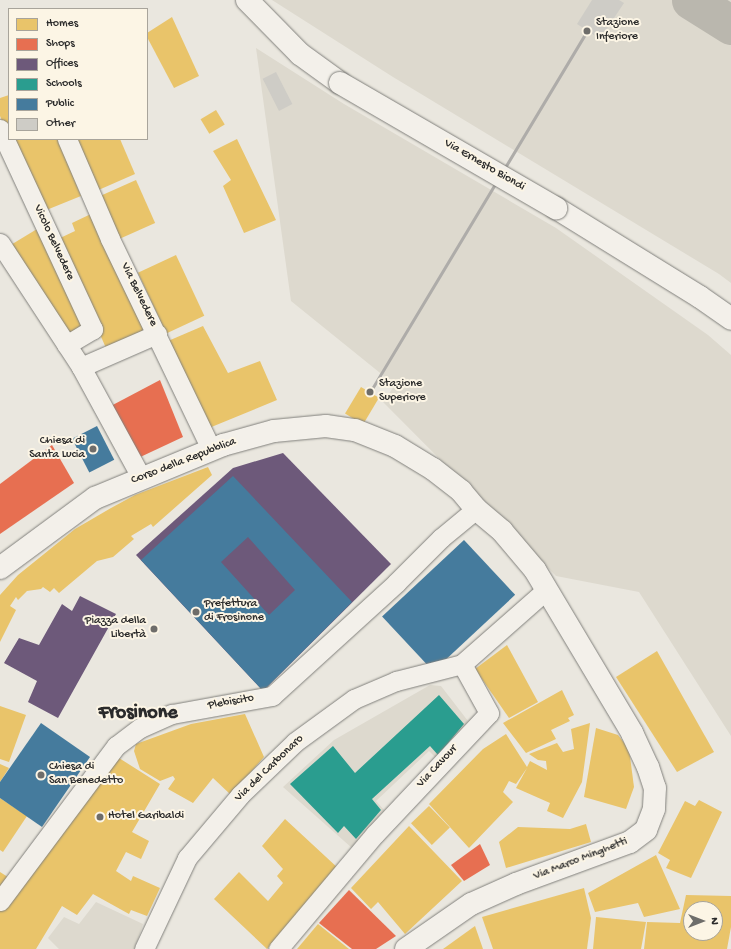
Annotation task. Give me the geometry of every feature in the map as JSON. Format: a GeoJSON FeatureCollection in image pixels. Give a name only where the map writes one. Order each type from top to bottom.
{"type":"FeatureCollection","features":[{"type":"Feature","properties":{"kind":"main road","name":"Via Ernesto Biondi"},"geometry":{"type":"LineString","coordinates":[[247,0],[300,54],[340,83],[556,208],[700,297],[731,319]]}},
{"type":"Feature","properties":{"kind":"main road","name":"Corso della Repubblica"},"geometry":{"type":"LineString","coordinates":[[0,568],[95,498],[141,477],[211,449],[274,431],[326,426],[355,430],[395,446],[433,469],[461,492],[476,509],[502,531],[535,570],[547,589]]}},
{"type":"Feature","properties":{"kind":"main road","name":"Via Marco Minghetti"},"geometry":{"type":"LineString","coordinates":[[406,949],[471,904],[516,884],[598,856],[630,842],[646,830],[654,809],[655,788],[648,767],[632,733],[547,589]]}},
{"type":"Feature","properties":{"kind":"street","name":"Vicolo Belvedere"},"geometry":{"type":"LineString","coordinates":[[0,129],[93,328],[66,345]]}},
{"type":"Feature","properties":{"kind":"street","name":"Via Belvedere"},"geometry":{"type":"LineString","coordinates":[[67,140],[110,239],[211,449]]}},
{"type":"Feature","properties":{"kind":"street"},"geometry":{"type":"LineString","coordinates":[[0,243],[81,367],[141,477]]}},
{"type":"Feature","properties":{"kind":"street"},"geometry":{"type":"LineString","coordinates":[[81,367],[157,334]]}},
{"type":"Feature","properties":{"kind":"street","name":"Plebiscito"},"geometry":{"type":"LineString","coordinates":[[0,901],[116,746],[140,728],[172,714],[272,696],[396,583],[441,538],[476,509]]}},
{"type":"Feature","properties":{"kind":"street"},"geometry":{"type":"LineString","coordinates":[[462,664],[547,589]]}},
{"type":"Feature","properties":{"kind":"street","name":"Via del Carbonaro"},"geometry":{"type":"LineString","coordinates":[[144,949],[187,858],[240,795],[295,742],[354,699],[396,681],[462,664]]}},
{"type":"Feature","properties":{"kind":"street","name":"Via Cavour"},"geometry":{"type":"LineString","coordinates":[[278,949],[375,834],[489,713],[462,664]]}},
{"type":"Feature","properties":{"kind":"shaded area"},"geometry":{"type":"Polygon","coordinates":[[[272,0],[731,0],[731,283],[719,274],[393,77],[272,0]]]}},
{"type":"Feature","properties":{"kind":"shaded area"},"geometry":{"type":"Polygon","coordinates":[[[256,48],[344,104],[556,228],[708,335],[731,355],[731,736],[639,592],[556,576],[383,402],[395,385],[291,301],[256,48]]]}},
{"type":"Feature","properties":{"kind":"shaded area"},"geometry":{"type":"Polygon","coordinates":[[[430,685],[441,686],[468,721],[437,759],[429,751],[376,801],[386,812],[352,848],[283,787],[334,740],[430,685]]]}},
{"type":"Feature","properties":{"kind":"shaded area"},"geometry":{"type":"Polygon","coordinates":[[[96,902],[143,924],[135,949],[59,949],[48,938],[64,917],[79,924],[96,902]]]}},
{"type":"Feature","properties":{"kind":"building: Homes"},"geometry":{"type":"Polygon","coordinates":[[[172,17],[199,76],[174,88],[148,39],[148,32],[172,17]]]}},
{"type":"Feature","properties":{"kind":"building: Homes"},"geometry":{"type":"Polygon","coordinates":[[[8,95],[8,136],[0,116],[0,98],[8,95]]]}},
{"type":"Feature","properties":{"kind":"building: Homes"},"geometry":{"type":"Polygon","coordinates":[[[216,110],[225,125],[209,134],[201,119],[216,110]]]}},
{"type":"Feature","properties":{"kind":"building: Homes"},"geometry":{"type":"Polygon","coordinates":[[[237,139],[276,220],[244,233],[223,186],[231,180],[213,151],[237,139]]]}},
{"type":"Feature","properties":{"kind":"building: Homes"},"geometry":{"type":"Polygon","coordinates":[[[9,140],[58,140],[81,196],[39,213],[9,140]]]}},
{"type":"Feature","properties":{"kind":"building: Homes"},"geometry":{"type":"Polygon","coordinates":[[[72,140],[120,140],[135,174],[94,192],[72,140]]]}},
{"type":"Feature","properties":{"kind":"building: Homes"},"geometry":{"type":"Polygon","coordinates":[[[136,180],[155,223],[116,240],[97,197],[136,180]]]}},
{"type":"Feature","properties":{"kind":"building: Homes"},"geometry":{"type":"Polygon","coordinates":[[[93,213],[145,330],[106,348],[58,239],[75,231],[72,223],[93,213]]]}},
{"type":"Feature","properties":{"kind":"building: Homes"},"geometry":{"type":"Polygon","coordinates":[[[42,226],[89,324],[67,339],[9,246],[42,226]]]}},
{"type":"Feature","properties":{"kind":"building: Homes"},"geometry":{"type":"Polygon","coordinates":[[[176,255],[204,316],[166,333],[138,273],[176,255]]]}},
{"type":"Feature","properties":{"kind":"building: Homes"},"geometry":{"type":"Polygon","coordinates":[[[203,326],[228,373],[260,361],[277,400],[209,428],[168,341],[203,326]]]}},
{"type":"Feature","properties":{"kind":"building: Homes","name":"Stazione Superiore"},"geometry":{"type":"Polygon","coordinates":[[[361,387],[379,398],[363,424],[345,414],[361,387]]]}},
{"type":"Feature","properties":{"kind":"building: Homes"},"geometry":{"type":"Polygon","coordinates":[[[208,467],[212,475],[153,527],[151,524],[131,536],[134,539],[113,557],[97,561],[59,593],[54,588],[50,592],[43,587],[41,589],[27,591],[18,600],[16,597],[10,606],[16,610],[0,642],[0,595],[18,575],[75,529],[111,508],[135,495],[208,467]]]}},
{"type":"Feature","properties":{"kind":"building: Homes"},"geometry":{"type":"Polygon","coordinates":[[[507,645],[538,702],[509,718],[475,669],[507,645]]]}},
{"type":"Feature","properties":{"kind":"building: Homes"},"geometry":{"type":"Polygon","coordinates":[[[657,651],[714,752],[677,772],[616,677],[657,651]]]}},
{"type":"Feature","properties":{"kind":"building: Homes"},"geometry":{"type":"Polygon","coordinates":[[[562,690],[574,715],[568,718],[570,721],[551,730],[556,739],[526,753],[503,723],[562,690]]]}},
{"type":"Feature","properties":{"kind":"building: Homes"},"geometry":{"type":"Polygon","coordinates":[[[0,706],[26,715],[9,762],[0,759],[0,706]]]}},
{"type":"Feature","properties":{"kind":"building: Homes"},"geometry":{"type":"Polygon","coordinates":[[[245,714],[264,757],[231,795],[213,778],[193,803],[168,789],[175,779],[173,776],[160,781],[140,769],[134,751],[136,744],[191,724],[245,714]]]}},
{"type":"Feature","properties":{"kind":"building: Homes"},"geometry":{"type":"Polygon","coordinates":[[[590,723],[582,782],[563,818],[547,811],[550,803],[516,788],[527,768],[516,784],[509,781],[503,792],[513,802],[469,848],[429,804],[483,749],[506,734],[527,767],[530,761],[547,770],[546,761],[538,760],[529,754],[557,743],[563,752],[574,749],[571,729],[590,723]]]}},
{"type":"Feature","properties":{"kind":"building: Homes"},"geometry":{"type":"Polygon","coordinates":[[[596,728],[618,735],[629,749],[634,787],[626,809],[584,797],[596,728]]]}},
{"type":"Feature","properties":{"kind":"building: Homes"},"geometry":{"type":"Polygon","coordinates":[[[119,758],[160,784],[132,832],[149,841],[141,859],[126,852],[116,871],[131,881],[133,876],[160,888],[147,916],[131,910],[129,914],[93,894],[77,915],[62,906],[36,949],[0,949],[0,906],[119,758]]]}},
{"type":"Feature","properties":{"kind":"building: Homes"},"geometry":{"type":"Polygon","coordinates":[[[0,764],[9,768],[0,782],[0,764]]]}},
{"type":"Feature","properties":{"kind":"building: Homes"},"geometry":{"type":"Polygon","coordinates":[[[0,798],[27,816],[3,852],[0,850],[0,798]]]}},
{"type":"Feature","properties":{"kind":"building: Homes"},"geometry":{"type":"Polygon","coordinates":[[[699,800],[722,812],[691,878],[666,868],[670,860],[658,853],[685,801],[695,806],[699,800]]]}},
{"type":"Feature","properties":{"kind":"building: Homes"},"geometry":{"type":"Polygon","coordinates":[[[429,806],[450,828],[432,845],[411,823],[429,806]]]}},
{"type":"Feature","properties":{"kind":"building: Homes"},"geometry":{"type":"Polygon","coordinates":[[[285,819],[339,869],[267,949],[214,899],[239,872],[268,901],[283,883],[277,876],[283,869],[262,846],[285,819]]]}},
{"type":"Feature","properties":{"kind":"building: Homes"},"geometry":{"type":"Polygon","coordinates":[[[586,824],[591,842],[506,868],[499,842],[518,827],[570,829],[586,824]]]}},
{"type":"Feature","properties":{"kind":"building: Homes"},"geometry":{"type":"Polygon","coordinates":[[[409,826],[462,881],[405,934],[378,902],[371,909],[351,888],[409,826]]]}},
{"type":"Feature","properties":{"kind":"building: Homes"},"geometry":{"type":"Polygon","coordinates":[[[656,855],[680,909],[644,917],[638,903],[595,912],[588,893],[656,855]]]}},
{"type":"Feature","properties":{"kind":"building: Homes"},"geometry":{"type":"Polygon","coordinates":[[[0,872],[11,879],[0,893],[0,872]]]}},
{"type":"Feature","properties":{"kind":"building: Homes"},"geometry":{"type":"Polygon","coordinates":[[[584,888],[591,918],[587,949],[493,949],[482,917],[584,888]]]}},
{"type":"Feature","properties":{"kind":"building: Homes"},"geometry":{"type":"Polygon","coordinates":[[[686,895],[731,896],[731,927],[727,949],[644,949],[647,922],[680,923],[683,909],[683,941],[723,941],[723,901],[685,901],[686,895]]]}},
{"type":"Feature","properties":{"kind":"building: Homes"},"geometry":{"type":"Polygon","coordinates":[[[596,917],[646,922],[641,949],[593,949],[596,917]]]}},
{"type":"Feature","properties":{"kind":"building: Homes"},"geometry":{"type":"Polygon","coordinates":[[[318,924],[349,949],[297,949],[318,924]]]}},
{"type":"Feature","properties":{"kind":"building: Homes"},"geometry":{"type":"Polygon","coordinates":[[[475,926],[483,949],[443,949],[475,926]]]}},
{"type":"Feature","properties":{"kind":"building: Shops"},"geometry":{"type":"Polygon","coordinates":[[[160,380],[183,437],[136,459],[107,408],[160,380]]]}},
{"type":"Feature","properties":{"kind":"building: Shops"},"geometry":{"type":"Polygon","coordinates":[[[52,445],[74,483],[0,534],[0,484],[52,445]]]}},
{"type":"Feature","properties":{"kind":"building: Shops"},"geometry":{"type":"Polygon","coordinates":[[[480,844],[490,865],[464,881],[451,865],[480,844]]]}},
{"type":"Feature","properties":{"kind":"building: Shops"},"geometry":{"type":"Polygon","coordinates":[[[349,890],[396,936],[376,949],[352,949],[319,923],[349,890]]]}},
{"type":"Feature","properties":{"kind":"building: Offices"},"geometry":{"type":"Polygon","coordinates":[[[283,453],[391,564],[263,691],[136,555],[233,468],[283,453]]]}},
{"type":"Feature","properties":{"kind":"building: Offices"},"geometry":{"type":"Polygon","coordinates":[[[80,596],[116,614],[58,718],[28,702],[37,681],[4,663],[19,638],[39,645],[62,604],[72,611],[80,596]]]}},
{"type":"Feature","properties":{"kind":"building: Schools"},"geometry":{"type":"Polygon","coordinates":[[[439,695],[464,724],[438,755],[430,746],[372,799],[381,810],[356,839],[344,826],[338,833],[290,784],[333,746],[355,773],[439,695]]]}},
{"type":"Feature","properties":{"kind":"building: Public","name":"Chiesa di Santa Lucia"},"geometry":{"type":"Polygon","coordinates":[[[97,426],[114,460],[89,473],[72,439],[97,426]]]}},
{"type":"Feature","properties":{"kind":"building: Public"},"geometry":{"type":"Polygon","coordinates":[[[233,476],[352,602],[263,691],[141,560],[233,476]],[[248,537],[221,562],[269,615],[295,590],[248,537]]]}},
{"type":"Feature","properties":{"kind":"building: Public"},"geometry":{"type":"Polygon","coordinates":[[[464,540],[515,595],[433,671],[382,616],[464,540]]]}},
{"type":"Feature","properties":{"kind":"building: Public","name":"Chiesa di San Benedetto"},"geometry":{"type":"Polygon","coordinates":[[[41,723],[90,757],[42,827],[0,798],[0,782],[41,723]]]}},
{"type":"Feature","properties":{"kind":"building: Other","name":"Stazione Inferiore"},"geometry":{"type":"Polygon","coordinates":[[[592,0],[619,0],[624,3],[600,39],[577,24],[592,0]]]}},
{"type":"Feature","properties":{"kind":"building: Other"},"geometry":{"type":"Polygon","coordinates":[[[276,72],[292,104],[279,111],[263,79],[276,72]]]}},
{"type":"Feature","properties":{"kind":"waterway"},"geometry":{"type":"LineString","coordinates":[[691,0],[731,25]]}},
{"type":"Feature","properties":{"kind":"railway"},"geometry":{"type":"LineString","coordinates":[[370,392],[587,31]]}},
{"type":"Feature","properties":{"kind":"place","name":"Stazione Inferiore"},"geometry":{"type":"Point","coordinates":[587,31]}},
{"type":"Feature","properties":{"kind":"place","name":"Stazione Superiore"},"geometry":{"type":"Point","coordinates":[370,392]}},
{"type":"Feature","properties":{"kind":"place","name":"Chiesa di Santa Lucia"},"geometry":{"type":"Point","coordinates":[93,449]}},
{"type":"Feature","properties":{"kind":"place","name":"Prefettura di Frosinone"},"geometry":{"type":"Point","coordinates":[196,612]}},
{"type":"Feature","properties":{"kind":"place","name":"Piazza della Libertà"},"geometry":{"type":"Point","coordinates":[154,629]}},
{"type":"Feature","properties":{"kind":"place","name":"Chiesa di San Benedetto"},"geometry":{"type":"Point","coordinates":[41,775]}},
{"type":"Feature","properties":{"kind":"place","name":"Hotel Garibaldi"},"geometry":{"type":"Point","coordinates":[100,817]}},
{"type":"Feature","properties":{"kind":"district","name":"Frosinone"},"geometry":{"type":"Point","coordinates":[138,713]}}]}
